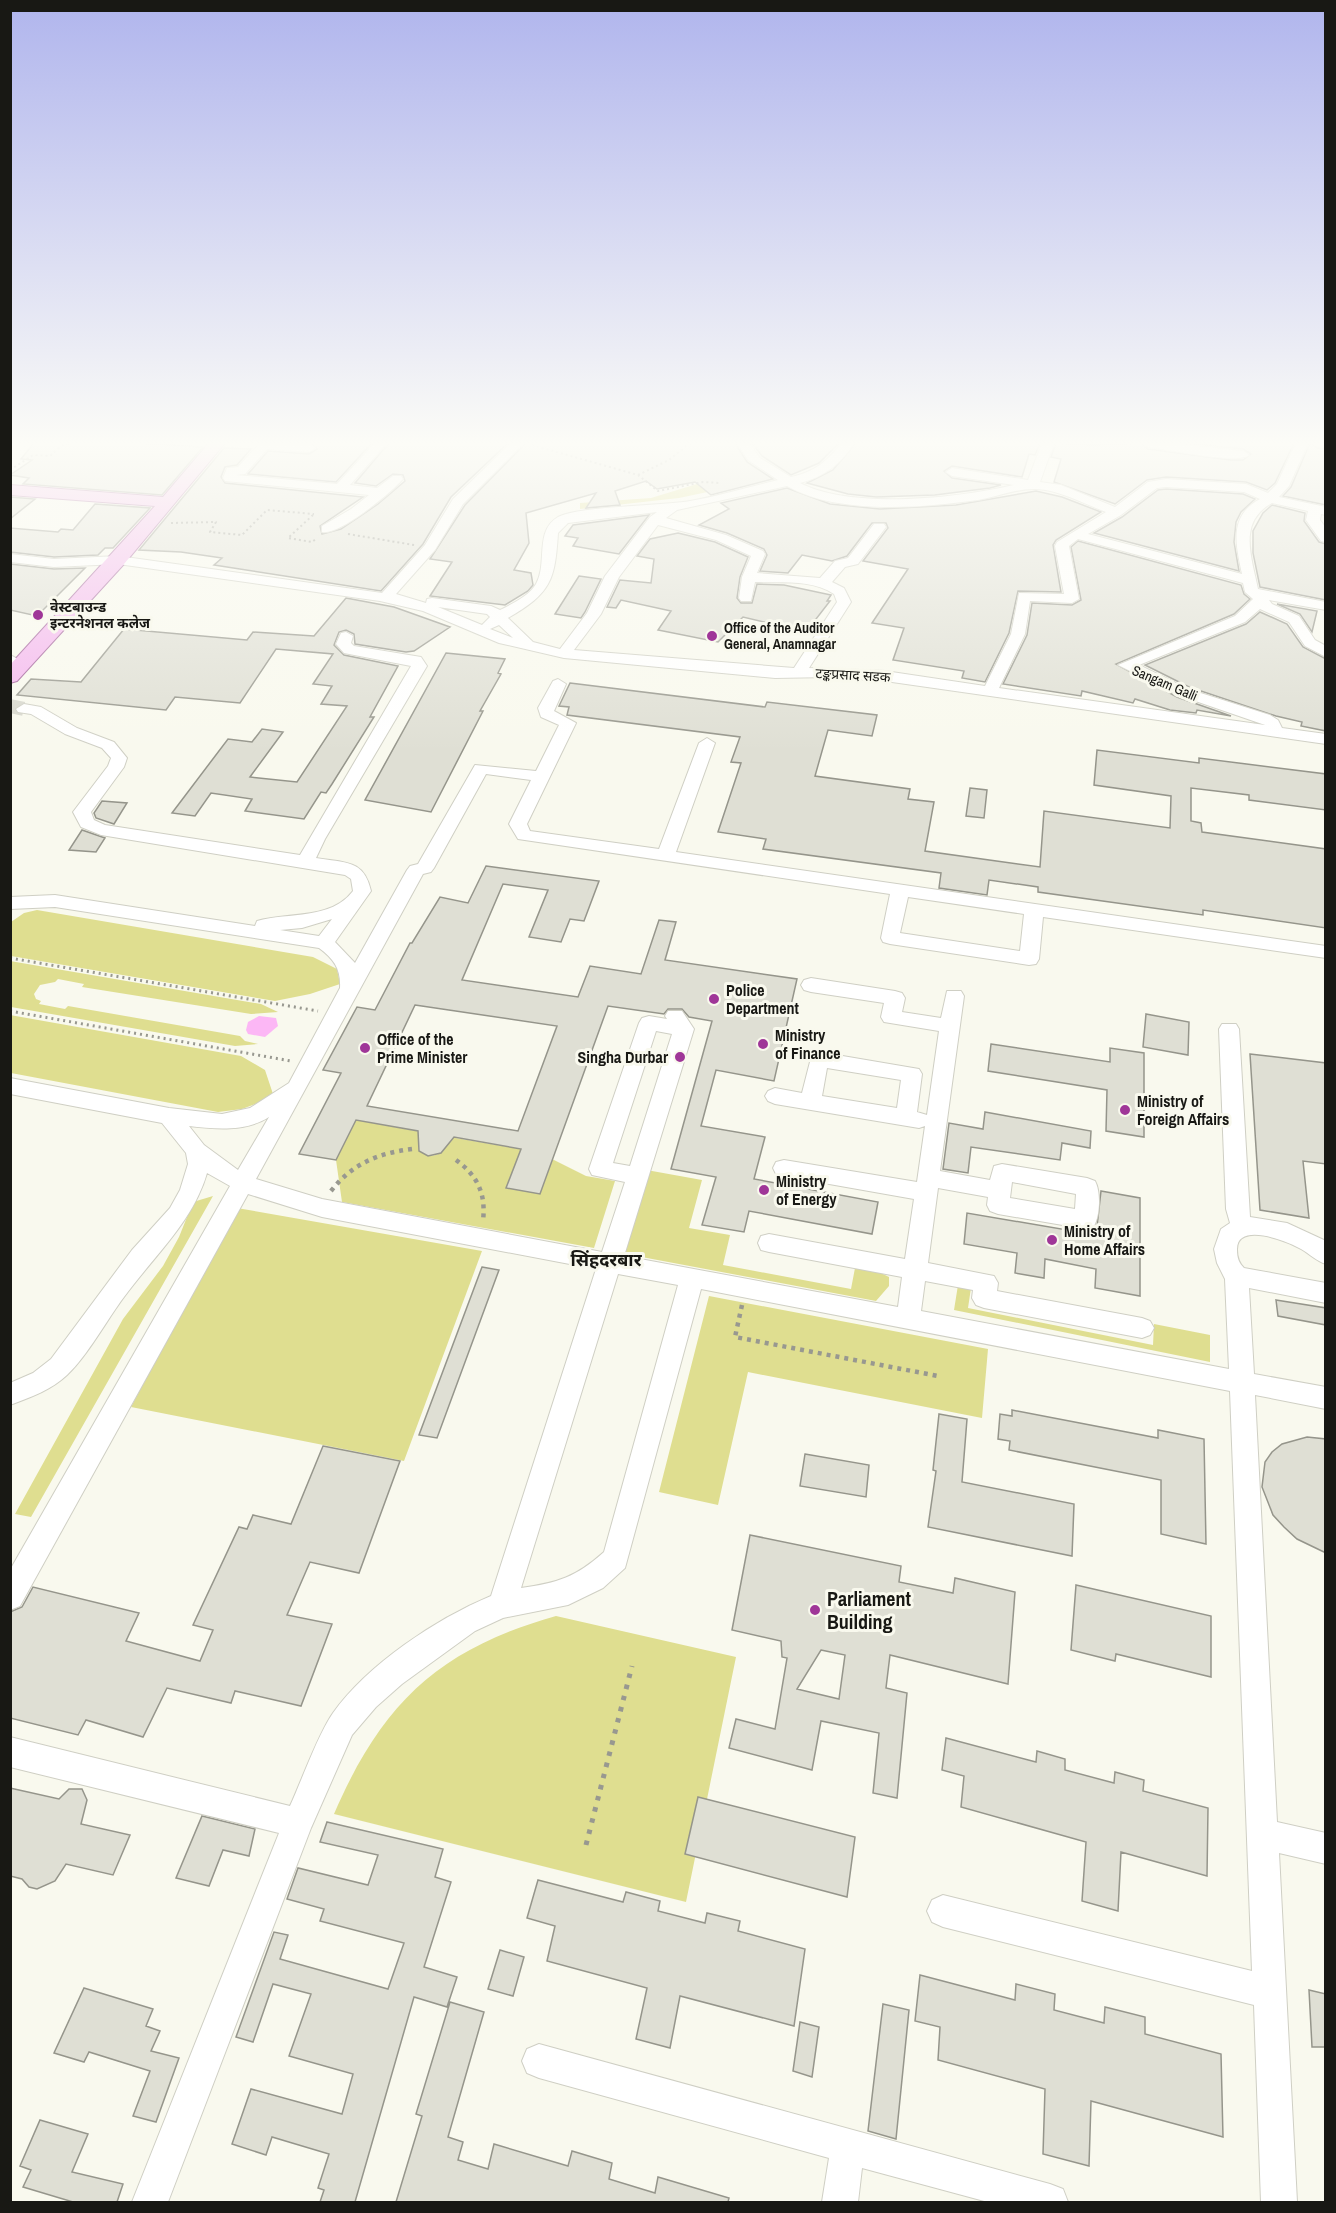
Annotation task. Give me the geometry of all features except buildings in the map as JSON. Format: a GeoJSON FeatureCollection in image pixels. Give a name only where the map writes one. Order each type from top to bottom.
{"type":"FeatureCollection","features":[{"type":"Feature","properties":{"kind":"main road"},"geometry":{"type":"LineString","coordinates":[[11,664],[124,546]]}},
{"type":"Feature","properties":{"kind":"street"},"geometry":{"type":"LineString","coordinates":[[386,598],[430,546]]}},
{"type":"Feature","properties":{"kind":"street"},"geometry":{"type":"LineString","coordinates":[[522,605],[480,608],[463,612],[465,624],[491,624],[498,618],[522,605],[533,598],[545,580],[549,546]]}},
{"type":"Feature","properties":{"kind":"street"},"geometry":{"type":"LineString","coordinates":[[564,654],[594,614],[612,576],[635,546]]}},
{"type":"Feature","properties":{"kind":"street"},"geometry":{"type":"LineString","coordinates":[[743,546],[758,554],[749,577],[746,598]]}},
{"type":"Feature","properties":{"kind":"street"},"geometry":{"type":"LineString","coordinates":[[824,583],[840,564],[853,561],[864,546]]}},
{"type":"Feature","properties":{"kind":"street"},"geometry":{"type":"LineString","coordinates":[[990,691],[1018,634],[1024,596],[1072,598],[1068,564],[1062,546]]}},
{"type":"Feature","properties":{"kind":"street"},"geometry":{"type":"LineString","coordinates":[[1111,546],[1254,590],[1326,606]]}},
{"type":"Feature","properties":{"kind":"street"},"geometry":{"type":"LineString","coordinates":[[1245,546],[1254,590],[1266,607],[1294,619],[1310,643],[1326,653]]}},
{"type":"Feature","properties":{"kind":"street","name":"टङ्कप्रसाद सडक"},"geometry":{"type":"LineString","coordinates":[[10,558],[54,563],[90,563],[112,560],[386,598],[480,608],[491,610],[521,639],[539,650]]}},
{"type":"Feature","properties":{"kind":"street"},"geometry":{"type":"LineString","coordinates":[[749,577],[824,583],[837,589],[844,602],[798,673]]}},
{"type":"Feature","properties":{"kind":"street","name":"Sangam Galli"},"geometry":{"type":"LineString","coordinates":[[1254,590],[1240,619],[1126,665],[1183,692],[1264,718],[1272,723],[1275,732]]}},
{"type":"Feature","properties":{"kind":"street","name":"टङ्कप्रसाद सडक"},"geometry":{"type":"LineString","coordinates":[[386,598],[428,608],[493,636],[539,650],[564,654],[798,673],[858,674],[1326,739]]}},
{"type":"Feature","properties":{"kind":"street"},"geometry":{"type":"LineString","coordinates":[[306,862],[316,840],[420,666],[416,660],[349,650],[343,644],[346,636]]}},
{"type":"Feature","properties":{"kind":"street"},"geometry":{"type":"LineString","coordinates":[[558,684],[546,708],[547,714],[568,723],[518,825],[524,836],[1326,952]]}},
{"type":"Feature","properties":{"kind":"street"},"geometry":{"type":"LineString","coordinates":[[24,709],[35,710],[71,731],[108,745],[115,751],[119,758],[116,767],[82,812],[87,823],[101,830],[306,862],[350,870],[359,876],[362,891],[348,907],[324,943]]}},
{"type":"Feature","properties":{"kind":"street"},"geometry":{"type":"LineString","coordinates":[[665,857],[707,743]]}},
{"type":"Feature","properties":{"kind":"street"},"geometry":{"type":"LineString","coordinates":[[10,1597],[416,870],[425,868],[481,768],[542,777]]}},
{"type":"Feature","properties":{"kind":"street"},"geometry":{"type":"LineString","coordinates":[[900,891],[890,938],[1029,959],[1034,910]]}},
{"type":"Feature","properties":{"kind":"street"},"geometry":{"type":"LineString","coordinates":[[10,903],[30,900],[55,901],[324,943],[340,953],[347,963],[351,975],[350,988]]}},
{"type":"Feature","properties":{"kind":"street"},"geometry":{"type":"LineString","coordinates":[[230,929],[302,922],[348,907]]}},
{"type":"Feature","properties":{"kind":"street"},"geometry":{"type":"LineString","coordinates":[[811,985],[895,998],[891,1017],[950,1026]]}},
{"type":"Feature","properties":{"kind":"street"},"geometry":{"type":"LineString","coordinates":[[908,1319],[954,996]]}},
{"type":"Feature","properties":{"kind":"street"},"geometry":{"type":"LineString","coordinates":[[501,1605],[639,1176],[679,1022],[649,1023],[600,1169],[639,1176]]}},
{"type":"Feature","properties":{"kind":"street"},"geometry":{"type":"LineString","coordinates":[[1229,1029],[1237,1209],[1242,1227]]}},
{"type":"Feature","properties":{"kind":"street"},"geometry":{"type":"LineString","coordinates":[[810,1102],[819,1059],[912,1074],[906,1117]]}},
{"type":"Feature","properties":{"kind":"street"},"geometry":{"type":"LineString","coordinates":[[10,1086],[168,1116],[222,1122],[256,1115],[296,1088]]}},
{"type":"Feature","properties":{"kind":"street"},"geometry":{"type":"LineString","coordinates":[[775,1096],[936,1122]]}},
{"type":"Feature","properties":{"kind":"street"},"geometry":{"type":"LineString","coordinates":[[168,1116],[196,1151],[218,1171],[243,1183],[322,1208],[1326,1398]]}},
{"type":"Feature","properties":{"kind":"street"},"geometry":{"type":"LineString","coordinates":[[10,1394],[42,1381],[60,1366],[140,1257],[178,1214],[196,1176],[199,1164],[196,1151]]}},
{"type":"Feature","properties":{"kind":"street"},"geometry":{"type":"LineString","coordinates":[[784,1168],[927,1185],[1000,1190]]}},
{"type":"Feature","properties":{"kind":"street"},"geometry":{"type":"LineString","coordinates":[[1279,2202],[1238,1276],[1228,1264],[1224,1247],[1230,1235],[1242,1227],[1250,1226],[1294,1233],[1313,1242],[1326,1255]]}},
{"type":"Feature","properties":{"kind":"street"},"geometry":{"type":"LineString","coordinates":[[769,1243],[986,1283],[984,1298],[1142,1328]]}},
{"type":"Feature","properties":{"kind":"street"},"geometry":{"type":"LineString","coordinates":[[1238,1276],[1325,1292]]}},
{"type":"Feature","properties":{"kind":"street"},"geometry":{"type":"LineString","coordinates":[[150,2202],[298,1823],[342,1725],[366,1697],[430,1644],[465,1621],[501,1605],[558,1596],[593,1579],[615,1559],[692,1278]]}},
{"type":"Feature","properties":{"kind":"street"},"geometry":{"type":"LineString","coordinates":[[10,1752],[298,1823]]}},
{"type":"Feature","properties":{"kind":"street"},"geometry":{"type":"LineString","coordinates":[[1262,1834],[1326,1849]]}},
{"type":"Feature","properties":{"kind":"street"},"geometry":{"type":"LineString","coordinates":[[943,1911],[1269,1992]]}},
{"type":"Feature","properties":{"kind":"street"},"geometry":{"type":"LineString","coordinates":[[539,2061],[1050,2202]]}},
{"type":"Feature","properties":{"kind":"street"},"geometry":{"type":"LineString","coordinates":[[840,2202],[848,2146]]}},
{"type":"Feature","properties":{"kind":"path"},"geometry":{"type":"LineString","coordinates":[[10,958],[336,1014]]}},
{"type":"Feature","properties":{"kind":"path"},"geometry":{"type":"LineString","coordinates":[[10,1011],[309,1065]]}},
{"type":"Feature","properties":{"kind":"path"},"geometry":{"type":"LineString","coordinates":[[322,1208],[334,1186],[354,1168],[386,1153],[412,1149]]}},
{"type":"Feature","properties":{"kind":"path"},"geometry":{"type":"LineString","coordinates":[[456,1160],[477,1179],[484,1194],[485,1209],[478,1237]]}},
{"type":"Feature","properties":{"kind":"path"},"geometry":{"type":"LineString","coordinates":[[746,1288],[735,1337],[938,1376]]}},
{"type":"Feature","properties":{"kind":"path"},"geometry":{"type":"LineString","coordinates":[[586,1845],[632,1666]]}},
{"type":"Feature","properties":{"kind":"shaded area"},"geometry":{"type":"Polygon","coordinates":[[[37,910],[313,957],[337,969],[340,984],[310,994],[275,1001],[11,956],[11,922],[24,913],[37,910]]]}},
{"type":"Feature","properties":{"kind":"shaded area"},"geometry":{"type":"Polygon","coordinates":[[[10,961],[261,1004],[278,1012],[251,1014],[82,987],[84,984],[58,979],[55,982],[40,985],[34,994],[36,999],[41,1001],[39,1004],[65,1009],[68,1006],[240,1036],[245,1041],[258,1044],[235,1046],[11,1007],[10,961]]]}},
{"type":"Feature","properties":{"kind":"shaded area"},"geometry":{"type":"Polygon","coordinates":[[[10,1015],[241,1056],[265,1070],[274,1097],[242,1109],[218,1112],[11,1073],[10,1015]]]}},
{"type":"Feature","properties":{"kind":"shaded area"},"geometry":{"type":"Polygon","coordinates":[[[259,1016],[276,1018],[278,1026],[265,1037],[248,1034],[246,1030],[248,1022],[259,1016]]]}},
{"type":"Feature","properties":{"kind":"shaded area"},"geometry":{"type":"Polygon","coordinates":[[[356,1120],[432,1134],[421,1152],[431,1156],[443,1150],[444,1136],[521,1149],[507,1188],[552,1159],[586,1176],[615,1181],[594,1248],[342,1202],[336,1160],[356,1120]]]}},
{"type":"Feature","properties":{"kind":"shaded area"},"geometry":{"type":"Polygon","coordinates":[[[641,1169],[702,1180],[689,1228],[730,1235],[723,1265],[851,1289],[855,1268],[881,1273],[889,1277],[889,1286],[876,1301],[615,1252],[641,1169]]]}},
{"type":"Feature","properties":{"kind":"shaded area"},"geometry":{"type":"Polygon","coordinates":[[[213,1196],[31,1517],[15,1514],[123,1319],[163,1266],[179,1237],[193,1202],[213,1196]]]}},
{"type":"Feature","properties":{"kind":"shaded area"},"geometry":{"type":"Polygon","coordinates":[[[237,1208],[482,1251],[404,1461],[131,1407],[237,1208]]]}},
{"type":"Feature","properties":{"kind":"shaded area"},"geometry":{"type":"Polygon","coordinates":[[[958,1285],[971,1288],[968,1308],[1153,1345],[1154,1324],[1210,1335],[1210,1362],[954,1310],[958,1285]]]}},
{"type":"Feature","properties":{"kind":"shaded area"},"geometry":{"type":"Polygon","coordinates":[[[709,1296],[988,1349],[982,1418],[748,1372],[718,1505],[659,1492],[709,1296]]]}},
{"type":"Feature","properties":{"kind":"shaded area"},"geometry":{"type":"Polygon","coordinates":[[[556,1616],[736,1657],[686,1902],[334,1814],[372,1741],[394,1711],[419,1686],[447,1664],[479,1645],[515,1629],[556,1616]]]}},
{"type":"Feature","properties":{"kind":"tunnel"},"geometry":{"type":"LineString","coordinates":[[10,706],[24,709]]}},
{"type":"Feature","properties":{"kind":"place","name":"वेस्टबाउन्ड इन्टरनेशनल कलेज"},"geometry":{"type":"Point","coordinates":[38,615]}},
{"type":"Feature","properties":{"kind":"place","name":"Office of the Auditor General, Anamnagar"},"geometry":{"type":"Point","coordinates":[712,636]}},
{"type":"Feature","properties":{"kind":"place","name":"Police Department"},"geometry":{"type":"Point","coordinates":[714,999]}},
{"type":"Feature","properties":{"kind":"place","name":"Ministry of Finance"},"geometry":{"type":"Point","coordinates":[763,1044]}},
{"type":"Feature","properties":{"kind":"place","name":"Office of the Prime Minister"},"geometry":{"type":"Point","coordinates":[365,1048]}},
{"type":"Feature","properties":{"kind":"place","name":"Singha Durbar"},"geometry":{"type":"Point","coordinates":[680,1057]}},
{"type":"Feature","properties":{"kind":"place","name":"Ministry of Foreign Affairs"},"geometry":{"type":"Point","coordinates":[1125,1110]}},
{"type":"Feature","properties":{"kind":"place","name":"Ministry of Energy"},"geometry":{"type":"Point","coordinates":[764,1190]}},
{"type":"Feature","properties":{"kind":"place","name":"Ministry of Home Affairs"},"geometry":{"type":"Point","coordinates":[1052,1240]}},
{"type":"Feature","properties":{"kind":"place","name":"Parliament Building"},"geometry":{"type":"Point","coordinates":[815,1610]}},
{"type":"Feature","properties":{"kind":"district","name":"सिंहदरबार"},"geometry":{"type":"Point","coordinates":[606,1259]}}]}
